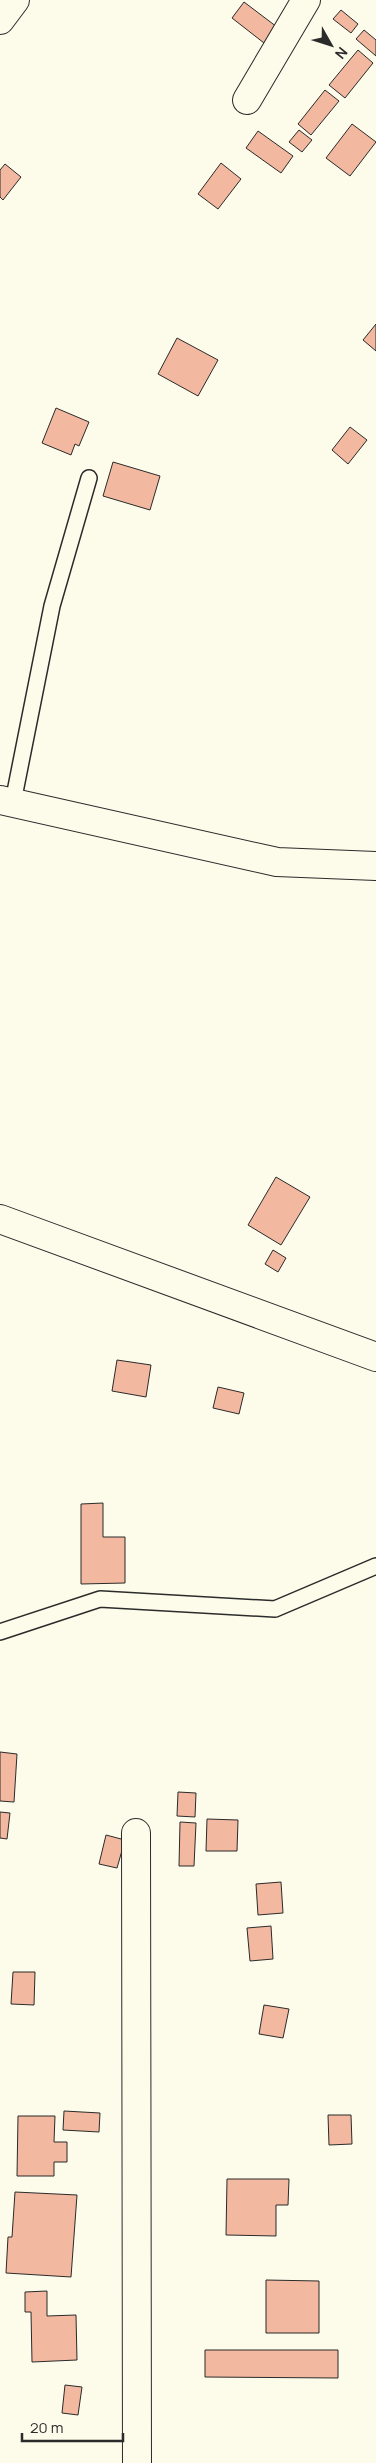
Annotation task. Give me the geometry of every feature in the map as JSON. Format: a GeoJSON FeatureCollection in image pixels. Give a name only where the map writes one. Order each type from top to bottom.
{"type":"FeatureCollection","features":[{"type":"Feature","properties":{"kind":"street"},"geometry":{"type":"LineString","coordinates":[[0,20],[16,0]]}},
{"type":"Feature","properties":{"kind":"street"},"geometry":{"type":"LineString","coordinates":[[247,100],[306,0]]}},
{"type":"Feature","properties":{"kind":"street"},"geometry":{"type":"LineString","coordinates":[[6,801],[277,862],[376,866]]}},
{"type":"Feature","properties":{"kind":"street"},"geometry":{"type":"LineString","coordinates":[[0,1219],[376,1357]]}},
{"type":"Feature","properties":{"kind":"street"},"geometry":{"type":"LineString","coordinates":[[136,1833],[137,2463]]}},
{"type":"Feature","properties":{"kind":"lane"},"geometry":{"type":"LineString","coordinates":[[6,801],[52,606],[89,478]]}},
{"type":"Feature","properties":{"kind":"lane"},"geometry":{"type":"LineString","coordinates":[[0,1632],[100,1599],[275,1608],[376,1566]]}},
{"type":"Feature","properties":{"kind":"building"},"geometry":{"type":"Polygon","coordinates":[[[244,2],[277,27],[264,43],[232,18],[244,2]]]}},
{"type":"Feature","properties":{"kind":"building"},"geometry":{"type":"Polygon","coordinates":[[[341,10],[358,24],[351,33],[333,19],[341,10]]]}},
{"type":"Feature","properties":{"kind":"building"},"geometry":{"type":"Polygon","coordinates":[[[364,30],[376,40],[376,56],[356,39],[364,30]]]}},
{"type":"Feature","properties":{"kind":"building"},"geometry":{"type":"Polygon","coordinates":[[[358,50],[373,63],[345,98],[329,85],[358,50]]]}},
{"type":"Feature","properties":{"kind":"building"},"geometry":{"type":"Polygon","coordinates":[[[325,90],[339,101],[311,135],[298,124],[325,90]]]}},
{"type":"Feature","properties":{"kind":"building"},"geometry":{"type":"Polygon","coordinates":[[[352,124],[376,142],[350,176],[326,158],[352,124]]]}},
{"type":"Feature","properties":{"kind":"building"},"geometry":{"type":"Polygon","coordinates":[[[299,130],[312,140],[302,152],[289,142],[299,130]]]}},
{"type":"Feature","properties":{"kind":"building"},"geometry":{"type":"Polygon","coordinates":[[[258,131],[293,156],[281,173],[246,148],[258,131]]]}},
{"type":"Feature","properties":{"kind":"building"},"geometry":{"type":"Polygon","coordinates":[[[221,163],[241,179],[218,209],[198,194],[221,163]]]}},
{"type":"Feature","properties":{"kind":"building"},"geometry":{"type":"Polygon","coordinates":[[[5,164],[21,177],[3,200],[0,197],[0,170],[5,164]]]}},
{"type":"Feature","properties":{"kind":"building"},"geometry":{"type":"Polygon","coordinates":[[[376,324],[376,351],[363,340],[376,324]]]}},
{"type":"Feature","properties":{"kind":"building"},"geometry":{"type":"Polygon","coordinates":[[[177,338],[218,360],[198,396],[158,374],[177,338]]]}},
{"type":"Feature","properties":{"kind":"building"},"geometry":{"type":"Polygon","coordinates":[[[56,408],[89,422],[79,446],[75,444],[71,455],[42,443],[56,408]]]}},
{"type":"Feature","properties":{"kind":"building"},"geometry":{"type":"Polygon","coordinates":[[[350,427],[367,440],[348,464],[332,450],[350,427]]]}},
{"type":"Feature","properties":{"kind":"building"},"geometry":{"type":"Polygon","coordinates":[[[113,462],[160,476],[150,510],[103,496],[113,462]]]}},
{"type":"Feature","properties":{"kind":"building"},"geometry":{"type":"Polygon","coordinates":[[[276,1177],[310,1197],[281,1245],[248,1225],[276,1177]]]}},
{"type":"Feature","properties":{"kind":"building"},"geometry":{"type":"Polygon","coordinates":[[[273,1250],[286,1258],[278,1272],[265,1264],[273,1250]]]}},
{"type":"Feature","properties":{"kind":"building"},"geometry":{"type":"Polygon","coordinates":[[[117,1360],[151,1365],[146,1397],[112,1391],[117,1360]]]}},
{"type":"Feature","properties":{"kind":"building"},"geometry":{"type":"Polygon","coordinates":[[[218,1387],[244,1393],[239,1414],[213,1408],[218,1387]]]}},
{"type":"Feature","properties":{"kind":"building"},"geometry":{"type":"Polygon","coordinates":[[[103,1503],[103,1537],[125,1537],[125,1583],[81,1584],[81,1504],[103,1503]]]}},
{"type":"Feature","properties":{"kind":"building"},"geometry":{"type":"Polygon","coordinates":[[[0,1752],[17,1754],[14,1802],[0,1801],[0,1752]]]}},
{"type":"Feature","properties":{"kind":"building"},"geometry":{"type":"Polygon","coordinates":[[[178,1792],[196,1793],[195,1817],[177,1816],[178,1792]]]}},
{"type":"Feature","properties":{"kind":"building"},"geometry":{"type":"Polygon","coordinates":[[[0,1812],[10,1813],[7,1839],[0,1838],[0,1812]]]}},
{"type":"Feature","properties":{"kind":"building"},"geometry":{"type":"Polygon","coordinates":[[[207,1819],[238,1820],[237,1851],[206,1851],[207,1819]]]}},
{"type":"Feature","properties":{"kind":"building"},"geometry":{"type":"Polygon","coordinates":[[[180,1822],[196,1823],[194,1866],[179,1866],[180,1822]]]}},
{"type":"Feature","properties":{"kind":"building"},"geometry":{"type":"Polygon","coordinates":[[[106,1835],[125,1840],[117,1868],[99,1864],[106,1835]]]}},
{"type":"Feature","properties":{"kind":"building"},"geometry":{"type":"Polygon","coordinates":[[[281,1882],[283,1913],[258,1915],[256,1884],[281,1882]]]}},
{"type":"Feature","properties":{"kind":"building"},"geometry":{"type":"Polygon","coordinates":[[[271,1926],[273,1959],[250,1961],[247,1928],[271,1926]]]}},
{"type":"Feature","properties":{"kind":"building"},"geometry":{"type":"Polygon","coordinates":[[[13,1972],[35,1972],[34,2005],[11,2004],[13,1972]]]}},
{"type":"Feature","properties":{"kind":"building"},"geometry":{"type":"Polygon","coordinates":[[[264,2005],[289,2009],[283,2038],[259,2034],[264,2005]]]}},
{"type":"Feature","properties":{"kind":"building"},"geometry":{"type":"Polygon","coordinates":[[[64,2111],[100,2113],[99,2132],[63,2130],[64,2111]]]}},
{"type":"Feature","properties":{"kind":"building"},"geometry":{"type":"Polygon","coordinates":[[[328,2115],[351,2115],[352,2144],[329,2145],[328,2115]]]}},
{"type":"Feature","properties":{"kind":"building"},"geometry":{"type":"Polygon","coordinates":[[[18,2116],[55,2116],[54,2142],[67,2142],[67,2162],[54,2162],[54,2176],[17,2176],[18,2116]]]}},
{"type":"Feature","properties":{"kind":"building"},"geometry":{"type":"Polygon","coordinates":[[[227,2179],[289,2179],[288,2205],[276,2205],[276,2236],[226,2235],[227,2179]]]}},
{"type":"Feature","properties":{"kind":"building"},"geometry":{"type":"Polygon","coordinates":[[[15,2192],[77,2195],[71,2277],[6,2273],[8,2237],[12,2237],[15,2192]]]}},
{"type":"Feature","properties":{"kind":"building"},"geometry":{"type":"Polygon","coordinates":[[[266,2280],[319,2281],[319,2333],[266,2333],[266,2280]]]}},
{"type":"Feature","properties":{"kind":"building"},"geometry":{"type":"Polygon","coordinates":[[[47,2291],[47,2316],[76,2315],[77,2360],[32,2362],[31,2312],[25,2312],[25,2292],[47,2291]]]}},
{"type":"Feature","properties":{"kind":"building"},"geometry":{"type":"Polygon","coordinates":[[[205,2350],[338,2350],[338,2378],[205,2377],[205,2350]]]}},
{"type":"Feature","properties":{"kind":"building"},"geometry":{"type":"Polygon","coordinates":[[[65,2385],[82,2387],[78,2415],[62,2413],[65,2385]]]}}]}
